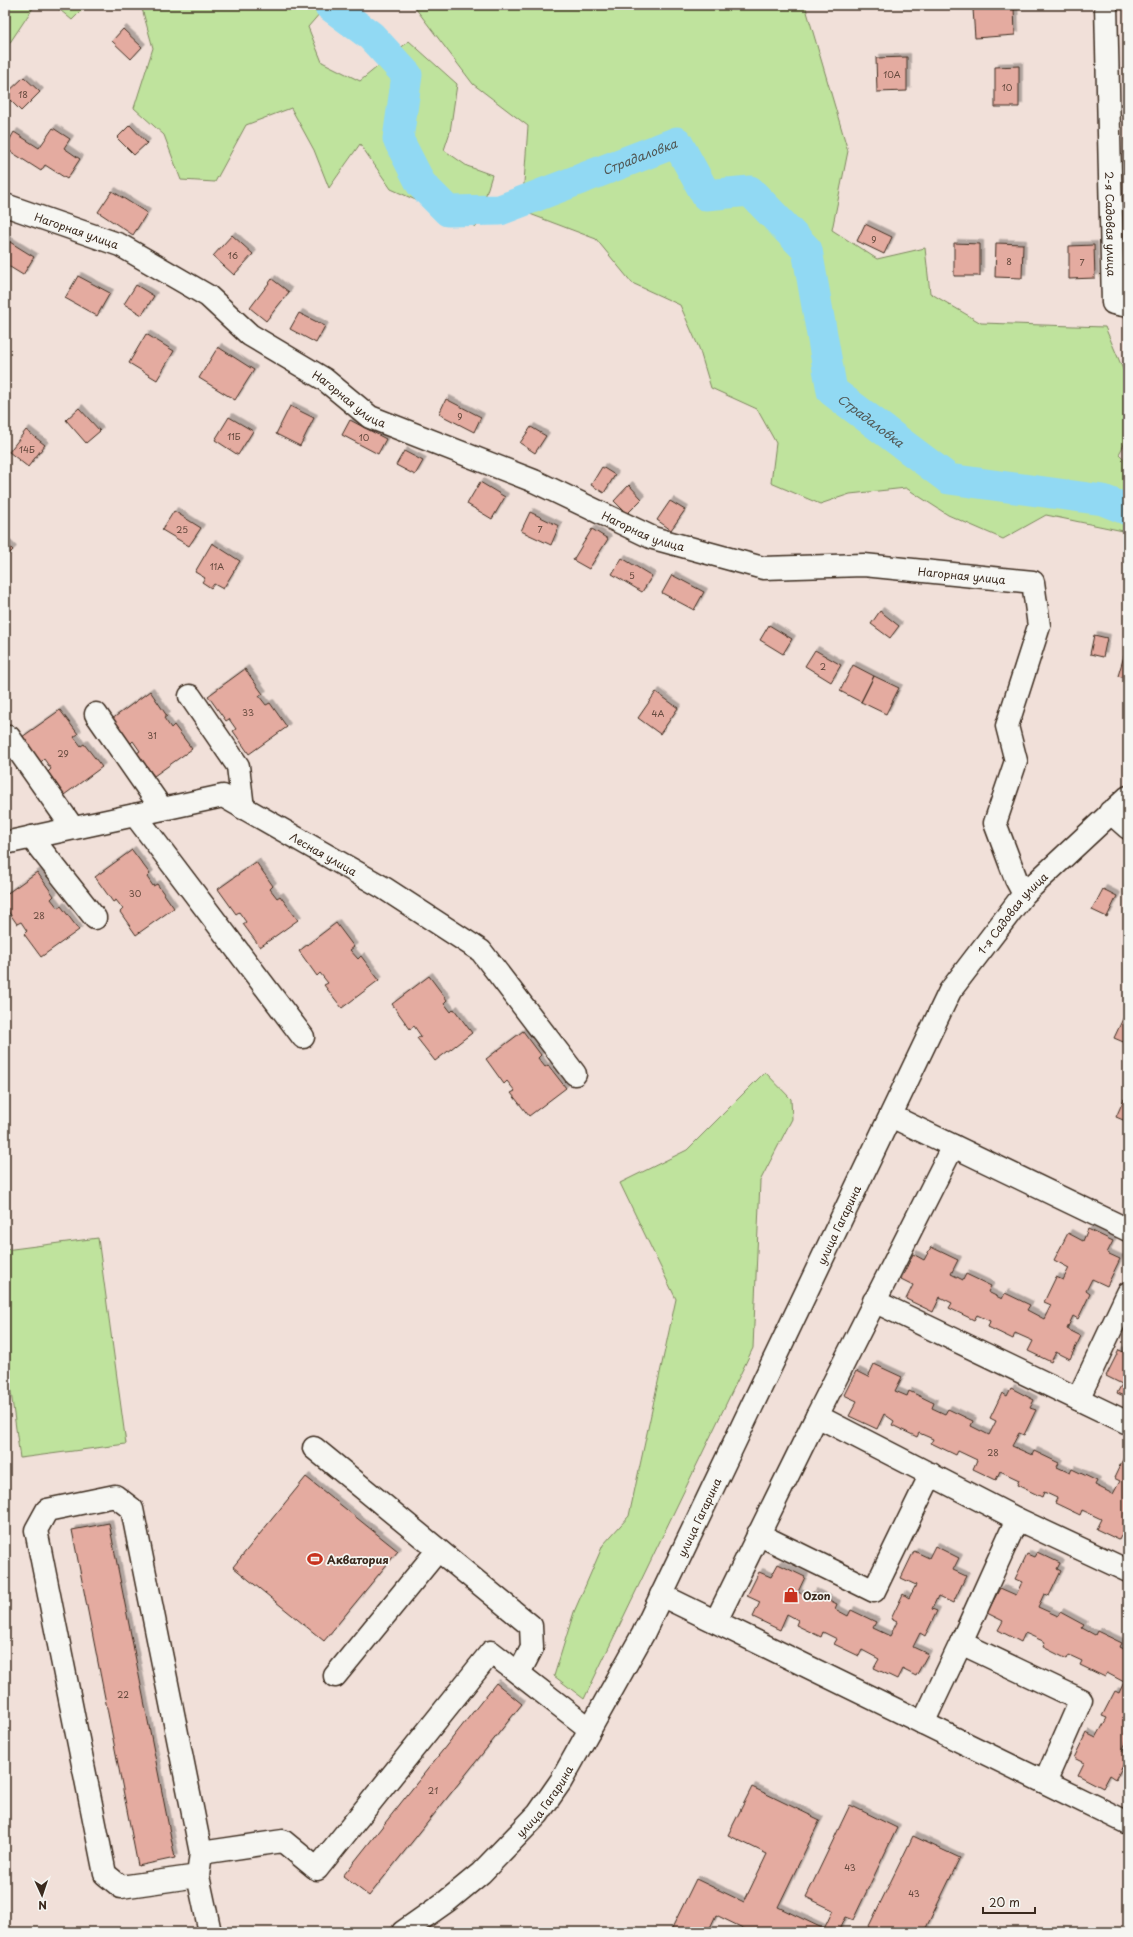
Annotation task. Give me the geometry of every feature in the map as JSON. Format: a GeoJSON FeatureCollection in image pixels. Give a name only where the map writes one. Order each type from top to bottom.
{"type":"FeatureCollection","features":[{"type":"Feature","properties":{"kind":"street","name":"2-я Садовая улица"},"geometry":{"type":"LineString","coordinates":[[1106,5],[1119,130],[1113,302],[1128,306]]}},
{"type":"Feature","properties":{"kind":"street","name":"Нагорная улица"},"geometry":{"type":"LineString","coordinates":[[5,205],[127,248],[208,296],[250,335],[324,379],[370,417],[534,481],[653,538],[763,568],[864,565],[1033,582],[1039,626],[1007,726],[1016,761],[995,823],[1016,879],[1024,894]]}},
{"type":"Feature","properties":{"kind":"street"},"geometry":{"type":"LineString","coordinates":[[190,696],[238,766],[243,808]]}},
{"type":"Feature","properties":{"kind":"street"},"geometry":{"type":"LineString","coordinates":[[96,714],[162,809]]}},
{"type":"Feature","properties":{"kind":"street"},"geometry":{"type":"LineString","coordinates":[[8,737],[72,828]]}},
{"type":"Feature","properties":{"kind":"street","name":"Лесная улица"},"geometry":{"type":"LineString","coordinates":[[5,843],[223,796],[384,888],[481,951],[576,1074]]}},
{"type":"Feature","properties":{"kind":"street","name":"1-я Садовая улица"},"geometry":{"type":"LineString","coordinates":[[923,1050],[950,992],[1024,894],[1110,812],[1128,797]]}},
{"type":"Feature","properties":{"kind":"street"},"geometry":{"type":"LineString","coordinates":[[1110,812],[1128,828]]}},
{"type":"Feature","properties":{"kind":"street"},"geometry":{"type":"LineString","coordinates":[[136,815],[303,1037]]}},
{"type":"Feature","properties":{"kind":"street"},"geometry":{"type":"LineString","coordinates":[[31,837],[95,918]]}},
{"type":"Feature","properties":{"kind":"street","name":"улица Гагарина"},"geometry":{"type":"LineString","coordinates":[[403,1932],[447,1901],[481,1873],[538,1814],[561,1781],[643,1634],[890,1116],[923,1050]]}},
{"type":"Feature","properties":{"kind":"street"},"geometry":{"type":"LineString","coordinates":[[890,1116],[1128,1230]]}},
{"type":"Feature","properties":{"kind":"street"},"geometry":{"type":"LineString","coordinates":[[716,1621],[758,1534],[953,1146]]}},
{"type":"Feature","properties":{"kind":"street"},"geometry":{"type":"LineString","coordinates":[[1078,1399],[1128,1293]]}},
{"type":"Feature","properties":{"kind":"street"},"geometry":{"type":"LineString","coordinates":[[874,1302],[1128,1423]]}},
{"type":"Feature","properties":{"kind":"street"},"geometry":{"type":"LineString","coordinates":[[817,1416],[1017,1519],[1128,1571]]}},
{"type":"Feature","properties":{"kind":"street"},"geometry":{"type":"LineString","coordinates":[[314,1448],[531,1626],[532,1648],[519,1674]]}},
{"type":"Feature","properties":{"kind":"street"},"geometry":{"type":"LineString","coordinates":[[758,1534],[874,1592],[931,1474]]}},
{"type":"Feature","properties":{"kind":"street"},"geometry":{"type":"LineString","coordinates":[[198,1876],[121,1887],[105,1874],[36,1530],[47,1510],[115,1496],[132,1509],[200,1853],[198,1876],[210,1932]]}},
{"type":"Feature","properties":{"kind":"street"},"geometry":{"type":"LineString","coordinates":[[923,1723],[1017,1519]]}},
{"type":"Feature","properties":{"kind":"street"},"geometry":{"type":"LineString","coordinates":[[335,1676],[438,1550]]}},
{"type":"Feature","properties":{"kind":"street"},"geometry":{"type":"LineString","coordinates":[[661,1595],[1128,1823]]}},
{"type":"Feature","properties":{"kind":"street"},"geometry":{"type":"LineString","coordinates":[[961,1643],[1081,1700],[1045,1782]]}},
{"type":"Feature","properties":{"kind":"street"},"geometry":{"type":"LineString","coordinates":[[200,1853],[283,1841],[317,1869],[491,1652],[590,1729]]}},
{"type":"Feature","properties":{"kind":"green space"},"geometry":{"type":"Polygon","coordinates":[[[5,5],[35,5],[5,50],[5,5]]]}},
{"type":"Feature","properties":{"kind":"green space"},"geometry":{"type":"Polygon","coordinates":[[[54,5],[87,5],[72,20],[54,5]]]}},
{"type":"Feature","properties":{"kind":"green space"},"geometry":{"type":"Polygon","coordinates":[[[141,5],[327,5],[308,27],[322,62],[360,81],[409,41],[457,84],[450,132],[444,150],[467,166],[492,175],[476,227],[391,189],[360,144],[329,188],[314,150],[291,108],[246,125],[215,182],[181,180],[164,135],[134,108],[153,48],[141,5]]]}},
{"type":"Feature","properties":{"kind":"green space"},"geometry":{"type":"Polygon","coordinates":[[[413,5],[805,5],[848,151],[832,230],[877,259],[925,248],[930,293],[981,323],[1105,327],[1128,381],[1128,437],[1119,454],[1128,463],[1128,532],[1046,515],[1003,539],[948,515],[906,488],[850,494],[820,504],[771,483],[776,443],[757,409],[711,388],[699,348],[680,305],[632,283],[596,239],[522,211],[528,126],[473,84],[413,5]]]}},
{"type":"Feature","properties":{"kind":"green space"},"geometry":{"type":"Polygon","coordinates":[[[765,1072],[791,1099],[792,1119],[760,1181],[753,1348],[584,1699],[554,1676],[574,1612],[603,1545],[629,1516],[676,1299],[620,1183],[687,1150],[765,1072]]]}},
{"type":"Feature","properties":{"kind":"green space"},"geometry":{"type":"Polygon","coordinates":[[[98,1238],[126,1444],[20,1458],[5,1348],[5,1250],[98,1238]]]}},
{"type":"Feature","properties":{"kind":"building"},"geometry":{"type":"Polygon","coordinates":[[[1014,7],[1015,35],[975,38],[973,9],[1014,7]]]}},
{"type":"Feature","properties":{"kind":"building"},"geometry":{"type":"Polygon","coordinates":[[[123,29],[142,47],[131,59],[112,41],[123,29]]]}},
{"type":"Feature","properties":{"kind":"building"},"geometry":{"type":"Polygon","coordinates":[[[907,57],[907,91],[877,92],[876,58],[907,57]]]}},
{"type":"Feature","properties":{"kind":"building"},"geometry":{"type":"Polygon","coordinates":[[[1019,66],[1019,107],[995,107],[995,67],[1019,66]]]}},
{"type":"Feature","properties":{"kind":"building"},"geometry":{"type":"Polygon","coordinates":[[[24,77],[40,92],[21,111],[5,95],[24,77]]]}},
{"type":"Feature","properties":{"kind":"building"},"geometry":{"type":"Polygon","coordinates":[[[130,125],[147,143],[134,155],[117,138],[130,125]]]}},
{"type":"Feature","properties":{"kind":"building"},"geometry":{"type":"Polygon","coordinates":[[[53,128],[70,139],[64,148],[80,159],[67,179],[45,165],[41,171],[5,148],[14,132],[39,148],[53,128]]]}},
{"type":"Feature","properties":{"kind":"building"},"geometry":{"type":"Polygon","coordinates":[[[112,191],[147,213],[133,235],[98,212],[112,191]]]}},
{"type":"Feature","properties":{"kind":"building"},"geometry":{"type":"Polygon","coordinates":[[[865,224],[892,237],[884,254],[857,241],[865,224]]]}},
{"type":"Feature","properties":{"kind":"building"},"geometry":{"type":"Polygon","coordinates":[[[232,235],[253,254],[234,275],[213,256],[232,235]]]}},
{"type":"Feature","properties":{"kind":"building"},"geometry":{"type":"Polygon","coordinates":[[[5,239],[34,257],[23,275],[5,264],[5,239]]]}},
{"type":"Feature","properties":{"kind":"building"},"geometry":{"type":"Polygon","coordinates":[[[954,243],[980,244],[980,276],[954,276],[954,243]]]}},
{"type":"Feature","properties":{"kind":"building"},"geometry":{"type":"Polygon","coordinates":[[[996,243],[1023,244],[1022,278],[995,277],[996,243]]]}},
{"type":"Feature","properties":{"kind":"building"},"geometry":{"type":"Polygon","coordinates":[[[1094,245],[1095,278],[1069,279],[1069,246],[1094,245]]]}},
{"type":"Feature","properties":{"kind":"building"},"geometry":{"type":"Polygon","coordinates":[[[78,276],[110,293],[97,316],[65,298],[78,276]]]}},
{"type":"Feature","properties":{"kind":"building"},"geometry":{"type":"Polygon","coordinates":[[[272,279],[289,292],[266,321],[250,308],[272,279]]]}},
{"type":"Feature","properties":{"kind":"building"},"geometry":{"type":"Polygon","coordinates":[[[136,285],[154,296],[142,315],[124,304],[136,285]]]}},
{"type":"Feature","properties":{"kind":"building"},"geometry":{"type":"Polygon","coordinates":[[[299,313],[325,326],[316,343],[290,329],[299,313]]]}},
{"type":"Feature","properties":{"kind":"building"},"geometry":{"type":"Polygon","coordinates":[[[146,334],[174,351],[157,380],[129,363],[146,334]]]}},
{"type":"Feature","properties":{"kind":"building"},"geometry":{"type":"Polygon","coordinates":[[[218,347],[254,370],[235,400],[199,378],[218,347]]]}},
{"type":"Feature","properties":{"kind":"building"},"geometry":{"type":"Polygon","coordinates":[[[446,399],[481,417],[474,432],[439,414],[446,399]]]}},
{"type":"Feature","properties":{"kind":"building"},"geometry":{"type":"Polygon","coordinates":[[[290,406],[314,418],[300,446],[276,434],[290,406]]]}},
{"type":"Feature","properties":{"kind":"building"},"geometry":{"type":"Polygon","coordinates":[[[79,408],[100,431],[86,443],[66,420],[79,408]]]}},
{"type":"Feature","properties":{"kind":"building"},"geometry":{"type":"Polygon","coordinates":[[[229,417],[253,431],[238,455],[215,440],[229,417]]]}},
{"type":"Feature","properties":{"kind":"building"},"geometry":{"type":"Polygon","coordinates":[[[350,420],[386,439],[378,454],[342,435],[350,420]]]}},
{"type":"Feature","properties":{"kind":"building"},"geometry":{"type":"Polygon","coordinates":[[[531,427],[546,436],[535,453],[520,443],[531,427]]]}},
{"type":"Feature","properties":{"kind":"building"},"geometry":{"type":"Polygon","coordinates":[[[26,430],[45,445],[28,467],[9,452],[26,430]]]}},
{"type":"Feature","properties":{"kind":"building"},"geometry":{"type":"Polygon","coordinates":[[[404,451],[423,461],[415,475],[396,465],[404,451]]]}},
{"type":"Feature","properties":{"kind":"building"},"geometry":{"type":"Polygon","coordinates":[[[602,467],[615,475],[604,493],[591,485],[602,467]]]}},
{"type":"Feature","properties":{"kind":"building"},"geometry":{"type":"Polygon","coordinates":[[[480,482],[505,497],[492,519],[467,504],[480,482]]]}},
{"type":"Feature","properties":{"kind":"building"},"geometry":{"type":"Polygon","coordinates":[[[629,485],[642,499],[627,514],[614,501],[629,485]]]}},
{"type":"Feature","properties":{"kind":"building"},"geometry":{"type":"Polygon","coordinates":[[[670,501],[685,510],[671,530],[657,520],[670,501]]]}},
{"type":"Feature","properties":{"kind":"building"},"geometry":{"type":"Polygon","coordinates":[[[174,511],[201,528],[189,546],[162,530],[174,511]]]}},
{"type":"Feature","properties":{"kind":"building"},"geometry":{"type":"Polygon","coordinates":[[[530,512],[559,526],[551,545],[521,531],[530,512]]]}},
{"type":"Feature","properties":{"kind":"building"},"geometry":{"type":"Polygon","coordinates":[[[592,529],[608,539],[589,569],[573,560],[592,529]]]}},
{"type":"Feature","properties":{"kind":"building"},"geometry":{"type":"Polygon","coordinates":[[[5,542],[13,550],[5,558],[5,542]]]}},
{"type":"Feature","properties":{"kind":"building"},"geometry":{"type":"Polygon","coordinates":[[[212,543],[240,561],[223,589],[214,584],[211,588],[202,582],[205,578],[195,572],[212,543]]]}},
{"type":"Feature","properties":{"kind":"building"},"geometry":{"type":"Polygon","coordinates":[[[622,558],[652,576],[642,592],[612,574],[622,558]]]}},
{"type":"Feature","properties":{"kind":"building"},"geometry":{"type":"Polygon","coordinates":[[[672,575],[704,592],[694,610],[662,593],[672,575]]]}},
{"type":"Feature","properties":{"kind":"building"},"geometry":{"type":"Polygon","coordinates":[[[880,611],[899,626],[890,638],[871,624],[880,611]]]}},
{"type":"Feature","properties":{"kind":"building"},"geometry":{"type":"Polygon","coordinates":[[[769,625],[792,639],[783,654],[760,640],[769,625]]]}},
{"type":"Feature","properties":{"kind":"building"},"geometry":{"type":"Polygon","coordinates":[[[1094,635],[1107,638],[1103,657],[1090,654],[1094,635]]]}},
{"type":"Feature","properties":{"kind":"building"},"geometry":{"type":"Polygon","coordinates":[[[815,650],[841,665],[831,682],[805,666],[815,650]]]}},
{"type":"Feature","properties":{"kind":"building"},"geometry":{"type":"Polygon","coordinates":[[[1124,656],[1128,657],[1128,679],[1118,676],[1124,656]]]}},
{"type":"Feature","properties":{"kind":"building"},"geometry":{"type":"Polygon","coordinates":[[[853,665],[874,676],[861,702],[840,691],[853,665]]]}},
{"type":"Feature","properties":{"kind":"building"},"geometry":{"type":"Polygon","coordinates":[[[245,669],[263,694],[259,696],[266,705],[270,703],[287,727],[249,754],[233,731],[236,729],[229,719],[226,721],[208,696],[245,669]]]}},
{"type":"Feature","properties":{"kind":"building"},"geometry":{"type":"Polygon","coordinates":[[[874,676],[899,688],[886,714],[861,702],[874,676]]]}},
{"type":"Feature","properties":{"kind":"building"},"geometry":{"type":"Polygon","coordinates":[[[150,691],[167,716],[164,718],[171,728],[174,725],[192,749],[154,776],[137,753],[140,751],[133,741],[130,744],[112,719],[150,691]]]}},
{"type":"Feature","properties":{"kind":"building"},"geometry":{"type":"Polygon","coordinates":[[[656,692],[678,708],[660,734],[638,718],[656,692]]]}},
{"type":"Feature","properties":{"kind":"building"},"geometry":{"type":"Polygon","coordinates":[[[60,710],[78,734],[74,737],[81,746],[84,744],[102,767],[64,795],[48,772],[51,769],[44,759],[41,762],[22,737],[60,710]]]}},
{"type":"Feature","properties":{"kind":"building"},"geometry":{"type":"Polygon","coordinates":[[[132,850],[150,874],[147,877],[153,886],[157,884],[174,908],[136,935],[120,912],[123,909],[116,900],[113,902],[95,877],[132,850]]]}},
{"type":"Feature","properties":{"kind":"building"},"geometry":{"type":"Polygon","coordinates":[[[256,862],[273,886],[270,889],[277,898],[280,896],[298,920],[260,947],[243,924],[246,922],[239,912],[236,914],[218,889],[256,862]]]}},
{"type":"Feature","properties":{"kind":"building"},"geometry":{"type":"Polygon","coordinates":[[[37,872],[54,896],[51,899],[58,908],[61,906],[79,930],[41,957],[24,934],[27,931],[21,922],[17,924],[5,907],[5,895],[37,872]]]}},
{"type":"Feature","properties":{"kind":"building"},"geometry":{"type":"Polygon","coordinates":[[[1103,889],[1117,896],[1107,917],[1092,910],[1103,889]]]}},
{"type":"Feature","properties":{"kind":"building"},"geometry":{"type":"Polygon","coordinates":[[[336,923],[354,947],[350,950],[358,959],[361,956],[379,980],[342,1008],[324,985],[328,983],[320,973],[317,976],[299,951],[336,923]]]}},
{"type":"Feature","properties":{"kind":"building"},"geometry":{"type":"Polygon","coordinates":[[[429,976],[447,1000],[444,1003],[451,1012],[454,1009],[472,1033],[435,1061],[417,1038],[421,1036],[414,1026],[410,1029],[392,1004],[429,976]]]}},
{"type":"Feature","properties":{"kind":"building"},"geometry":{"type":"Polygon","coordinates":[[[1128,1008],[1128,1044],[1114,1038],[1128,1008]]]}},
{"type":"Feature","properties":{"kind":"building"},"geometry":{"type":"Polygon","coordinates":[[[523,1031],[541,1055],[538,1058],[545,1067],[548,1065],[566,1088],[529,1116],[511,1093],[515,1091],[507,1081],[504,1084],[486,1059],[523,1031]]]}},
{"type":"Feature","properties":{"kind":"building"},"geometry":{"type":"Polygon","coordinates":[[[1124,1099],[1128,1101],[1128,1122],[1116,1117],[1124,1099]]]}},
{"type":"Feature","properties":{"kind":"building"},"geometry":{"type":"Polygon","coordinates":[[[1088,1229],[1113,1241],[1107,1253],[1120,1259],[1107,1286],[1092,1279],[1086,1291],[1090,1294],[1078,1319],[1073,1316],[1067,1329],[1081,1336],[1070,1359],[1056,1352],[1051,1362],[1028,1351],[1033,1341],[1015,1333],[1013,1339],[988,1327],[990,1321],[977,1315],[974,1320],[949,1308],[952,1303],[940,1297],[933,1312],[906,1299],[913,1285],[901,1279],[913,1254],[924,1260],[931,1247],[958,1260],[951,1274],[963,1280],[966,1274],[991,1286],[988,1292],[1002,1299],[1005,1293],[1030,1305],[1027,1310],[1044,1319],[1051,1305],[1044,1302],[1056,1277],[1063,1280],[1069,1268],[1054,1260],[1068,1233],[1083,1241],[1088,1229]]]}},
{"type":"Feature","properties":{"kind":"building"},"geometry":{"type":"Polygon","coordinates":[[[1119,1350],[1128,1354],[1128,1398],[1117,1393],[1122,1384],[1106,1376],[1119,1350]]]}},
{"type":"Feature","properties":{"kind":"building"},"geometry":{"type":"Polygon","coordinates":[[[874,1364],[902,1377],[895,1391],[907,1396],[909,1391],[934,1403],[932,1408],[945,1414],[948,1409],[973,1421],[971,1426],[989,1435],[996,1421],[990,1418],[1002,1393],[1007,1396],[1011,1388],[1034,1400],[1030,1408],[1036,1410],[1024,1435],[1019,1433],[1012,1446],[1032,1455],[1034,1451],[1059,1463],[1057,1467],[1070,1473],[1072,1469],[1097,1481],[1095,1485],[1113,1494],[1120,1481],[1114,1478],[1126,1453],[1128,1454],[1128,1532],[1124,1530],[1119,1540],[1096,1529],[1101,1519],[1082,1510],[1080,1515],[1055,1503],[1057,1498],[1044,1492],[1042,1497],[1017,1485],[1019,1480],[1000,1471],[996,1480],[973,1469],[977,1460],[958,1451],[956,1455],[931,1443],[933,1439],[919,1433],[917,1437],[892,1425],[894,1421],[884,1414],[877,1429],[849,1416],[857,1401],[844,1395],[856,1371],[868,1377],[874,1364]]]}},
{"type":"Feature","properties":{"kind":"building","name":"Акватория"},"geometry":{"type":"Polygon","coordinates":[[[306,1477],[398,1551],[324,1641],[233,1567],[306,1477]]]}},
{"type":"Feature","properties":{"kind":"building"},"geometry":{"type":"Polygon","coordinates":[[[109,1523],[175,1858],[138,1866],[72,1530],[109,1523]]]}},
{"type":"Feature","properties":{"kind":"building"},"geometry":{"type":"Polygon","coordinates":[[[935,1546],[959,1558],[953,1570],[966,1576],[953,1603],[938,1596],[932,1609],[937,1611],[925,1636],[920,1633],[913,1647],[928,1654],[916,1676],[902,1669],[897,1679],[874,1668],[879,1659],[862,1650],[859,1656],[834,1644],[837,1639],[823,1632],[821,1637],[796,1625],[798,1620],[787,1614],[780,1630],[753,1617],[760,1602],[747,1596],[759,1572],[771,1577],[778,1564],[805,1577],[798,1592],[810,1598],[813,1592],[837,1604],[835,1609],[848,1616],[851,1610],[876,1622],[873,1628],[890,1636],[897,1622],[891,1619],[903,1594],[909,1598],[916,1585],[901,1578],[914,1551],[929,1558],[935,1546]]]}},
{"type":"Feature","properties":{"kind":"building"},"geometry":{"type":"Polygon","coordinates":[[[1037,1552],[1060,1563],[1057,1569],[1061,1571],[1049,1596],[1044,1594],[1038,1607],[1058,1616],[1060,1612],[1084,1625],[1082,1628],[1095,1635],[1097,1631],[1122,1643],[1120,1647],[1128,1651],[1128,1738],[1122,1751],[1128,1754],[1128,1756],[1116,1779],[1110,1775],[1103,1788],[1078,1775],[1084,1763],[1074,1758],[1086,1733],[1096,1738],[1107,1718],[1102,1716],[1115,1691],[1119,1693],[1124,1682],[1107,1673],[1105,1677],[1080,1665],[1082,1661],[1069,1655],[1067,1659],[1043,1647],[1045,1642],[1025,1633],[1021,1642],[998,1630],[1003,1621],[987,1613],[1000,1588],[1016,1595],[1022,1582],[1015,1579],[1027,1554],[1034,1557],[1037,1552]]]}},
{"type":"Feature","properties":{"kind":"building"},"geometry":{"type":"Polygon","coordinates":[[[496,1683],[522,1704],[369,1896],[343,1876],[496,1683]]]}},
{"type":"Feature","properties":{"kind":"building"},"geometry":{"type":"Polygon","coordinates":[[[752,1787],[820,1820],[778,1907],[824,1929],[833,1910],[806,1897],[850,1805],[897,1828],[853,1920],[845,1917],[838,1932],[751,1932],[716,1915],[708,1932],[670,1932],[696,1879],[744,1902],[767,1854],[728,1835],[752,1787]]]}},
{"type":"Feature","properties":{"kind":"building"},"geometry":{"type":"Polygon","coordinates":[[[913,1836],[960,1858],[924,1932],[869,1932],[871,1929],[868,1928],[913,1836]]]}},
{"type":"Feature","properties":{"kind":"waterway","name":"Страдаловка"},"geometry":{"type":"LineString","coordinates":[[329,5],[371,36],[407,75],[398,139],[421,184],[448,211],[500,210],[677,142],[706,195],[750,191],[807,250],[832,391],[949,479],[1103,500],[1128,510]]}},
{"type":"Feature","properties":{"kind":"place","name":"Акватория"},"geometry":{"type":"Point","coordinates":[315,1559]}},
{"type":"Feature","properties":{"kind":"place","name":"Ozon"},"geometry":{"type":"Point","coordinates":[791,1595]}}]}
